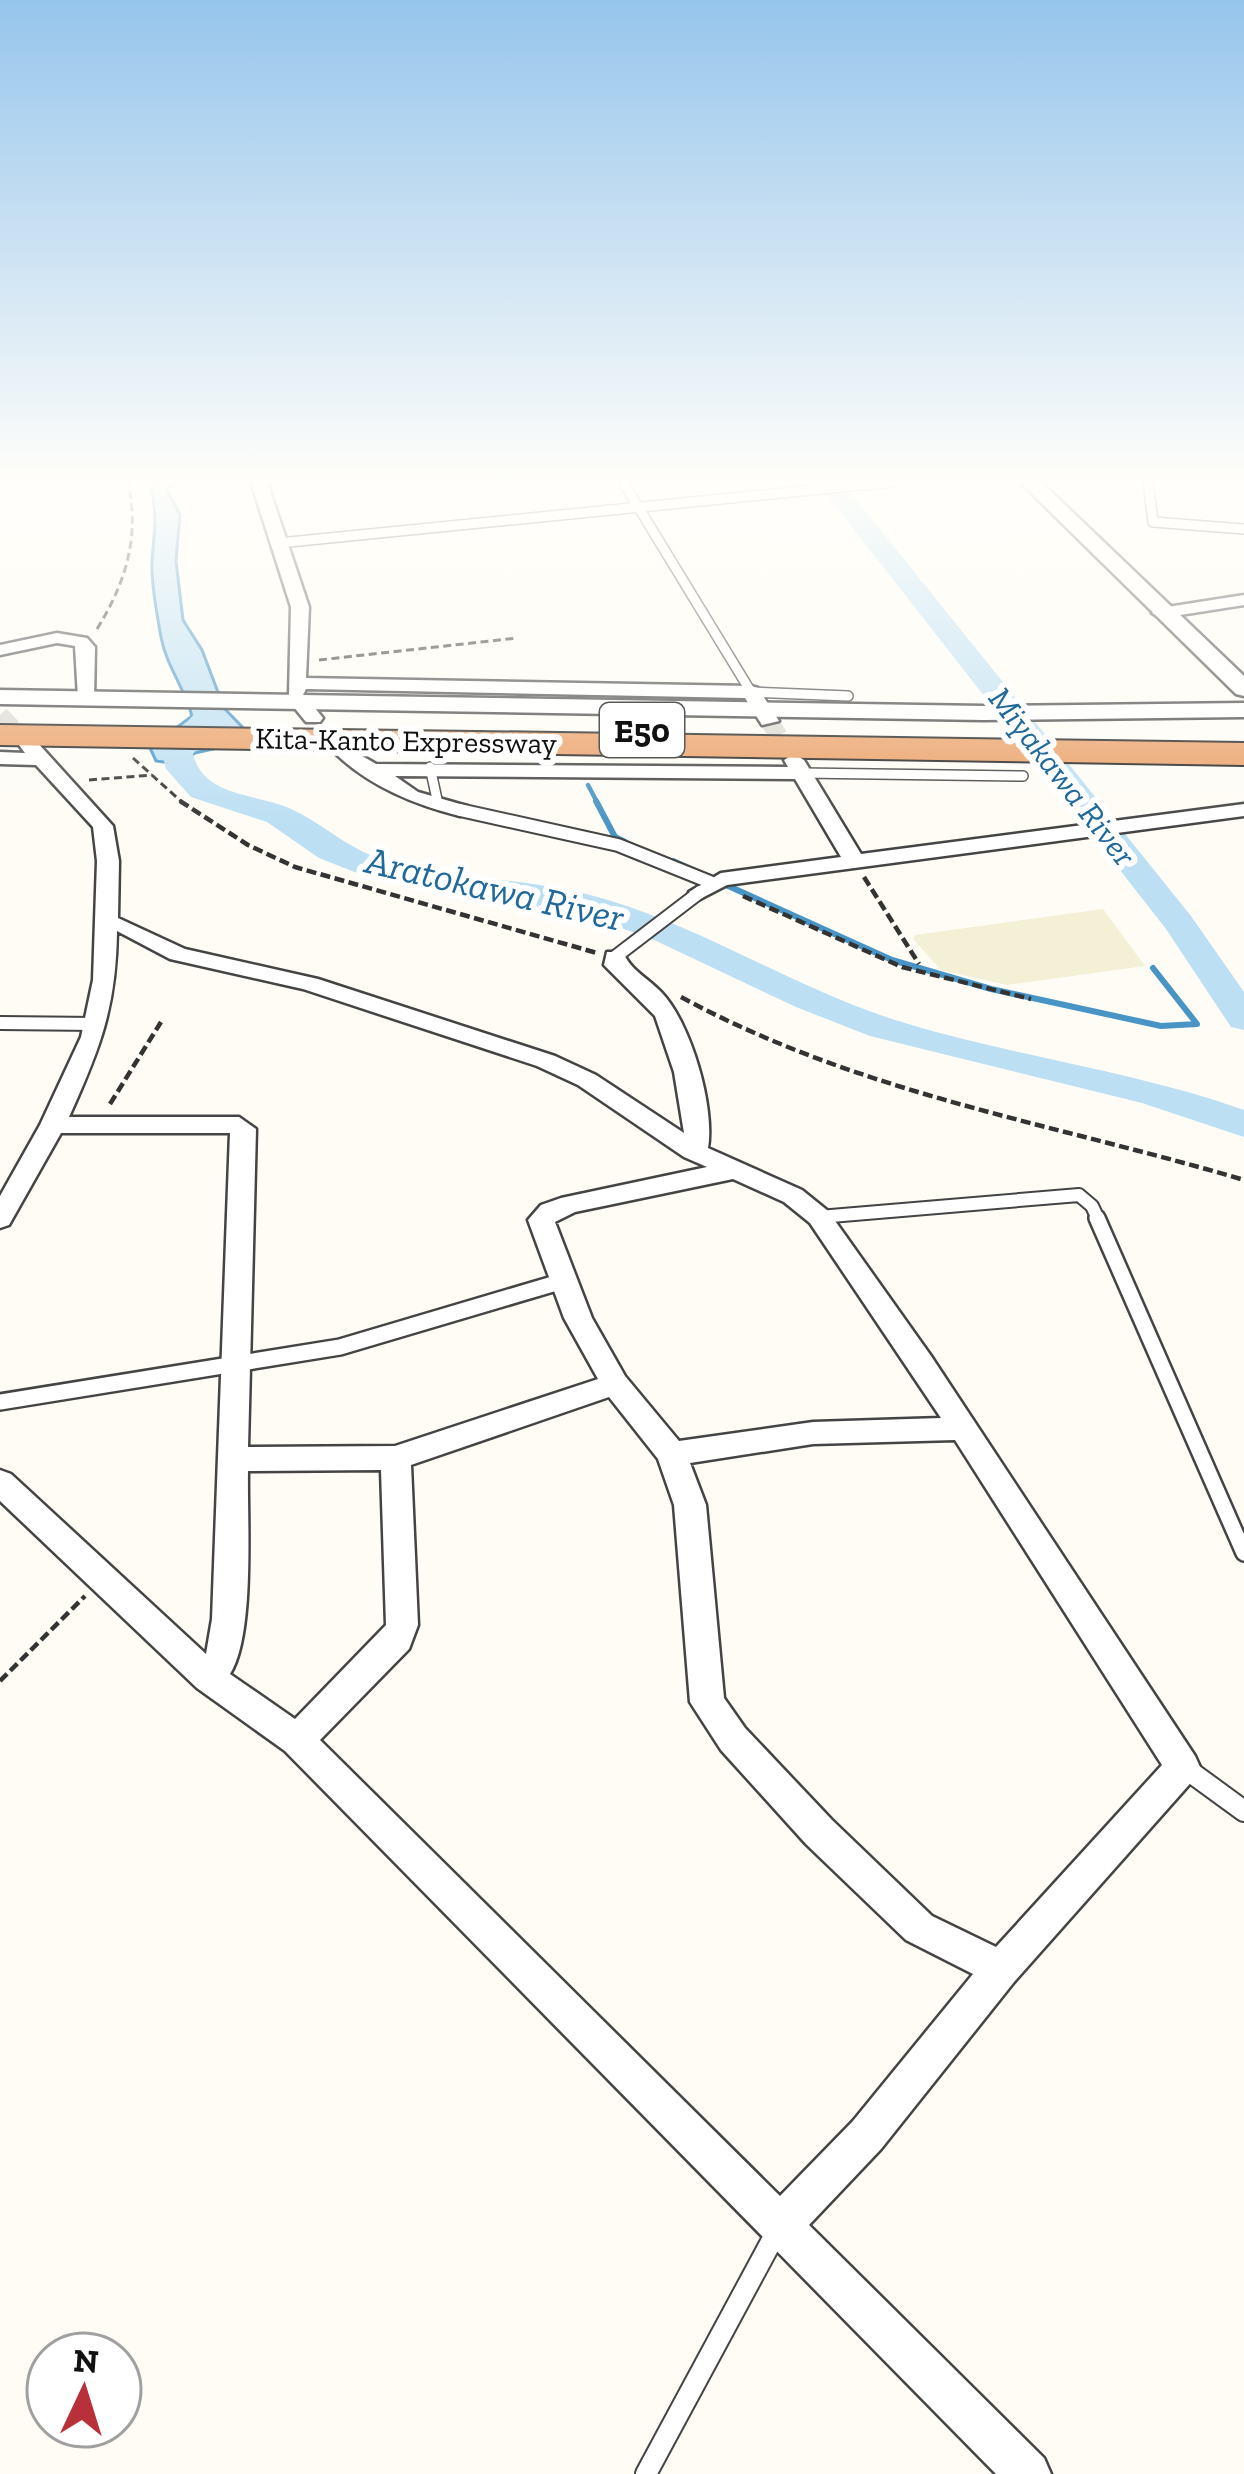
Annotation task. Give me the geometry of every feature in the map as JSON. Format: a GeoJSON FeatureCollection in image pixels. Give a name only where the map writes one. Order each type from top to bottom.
{"type":"FeatureCollection","features":[{"type":"Feature","properties":{"kind":"highway","name":"Kita-Kanto Expressway"},"geometry":{"type":"LineString","coordinates":[[0,721],[301,710],[1000,744],[1244,740]]}},
{"type":"Feature","properties":{"kind":"highway","name":"Kita-Kanto Expressway"},"geometry":{"type":"LineString","coordinates":[[23,746],[95,714]]}},
{"type":"Feature","properties":{"kind":"highway","name":"Kita-Kanto Expressway"},"geometry":{"type":"LineString","coordinates":[[1083,744],[1244,754]]}},
{"type":"Feature","properties":{"kind":"street"},"geometry":{"type":"LineString","coordinates":[[297,597],[301,710],[760,706]]}},
{"type":"Feature","properties":{"kind":"street"},"geometry":{"type":"LineString","coordinates":[[1145,597],[1244,689]]}},
{"type":"Feature","properties":{"kind":"street"},"geometry":{"type":"LineString","coordinates":[[1161,613],[1244,600]]}},
{"type":"Feature","properties":{"kind":"street"},"geometry":{"type":"LineString","coordinates":[[0,650],[48,639],[77,640],[86,647],[95,714]]}},
{"type":"Feature","properties":{"kind":"street"},"geometry":{"type":"LineString","coordinates":[[0,697],[95,714],[244,700],[760,706],[1000,744],[1038,714],[1244,710]]}},
{"type":"Feature","properties":{"kind":"street"},"geometry":{"type":"LineString","coordinates":[[0,758],[23,746],[66,785],[106,835],[103,1009],[53,1125],[0,1219]]}},
{"type":"Feature","properties":{"kind":"street"},"geometry":{"type":"LineString","coordinates":[[343,751],[410,796],[449,808]]}},
{"type":"Feature","properties":{"kind":"street"},"geometry":{"type":"LineString","coordinates":[[366,770],[797,767],[855,862]]}},
{"type":"Feature","properties":{"kind":"street"},"geometry":{"type":"LineString","coordinates":[[705,887],[1244,810]]}},
{"type":"Feature","properties":{"kind":"street"},"geometry":{"type":"LineString","coordinates":[[106,922],[128,926],[158,948],[310,984],[546,1061],[587,1080],[693,1150],[793,1196],[819,1216],[1183,1767],[1001,1969],[867,2135],[780,2226]]}},
{"type":"Feature","properties":{"kind":"street"},"geometry":{"type":"LineString","coordinates":[[615,957],[614,965],[652,995],[671,1026],[694,1114],[697,1145],[693,1150]]}},
{"type":"Feature","properties":{"kind":"street"},"geometry":{"type":"LineString","coordinates":[[53,1125],[239,1125],[243,1129],[235,1459],[224,1654],[209,1678]]}},
{"type":"Feature","properties":{"kind":"street"},"geometry":{"type":"LineString","coordinates":[[732,1171],[550,1211],[541,1220],[563,1281],[615,1384],[672,1454],[690,1505],[707,1702],[733,1739],[805,1817],[919,1928],[1001,1969]]}},
{"type":"Feature","properties":{"kind":"street"},"geometry":{"type":"LineString","coordinates":[[235,1459],[396,1458],[615,1384]]}},
{"type":"Feature","properties":{"kind":"street"},"geometry":{"type":"LineString","coordinates":[[672,1454],[813,1432],[962,1429]]}},
{"type":"Feature","properties":{"kind":"street"},"geometry":{"type":"LineString","coordinates":[[296,1740],[398,1639],[402,1625],[396,1458]]}},
{"type":"Feature","properties":{"kind":"street"},"geometry":{"type":"LineString","coordinates":[[0,1482],[209,1678],[296,1740],[1028,2474]]}},
{"type":"Feature","properties":{"kind":"lane"},"geometry":{"type":"LineString","coordinates":[[693,597],[760,706],[848,696]]}},
{"type":"Feature","properties":{"kind":"lane"},"geometry":{"type":"LineString","coordinates":[[797,767],[1000,744]]}},
{"type":"Feature","properties":{"kind":"lane"},"geometry":{"type":"LineString","coordinates":[[430,767],[449,808],[618,844],[705,887],[615,957]]}},
{"type":"Feature","properties":{"kind":"lane"},"geometry":{"type":"LineString","coordinates":[[0,1023],[98,1024]]}},
{"type":"Feature","properties":{"kind":"lane"},"geometry":{"type":"LineString","coordinates":[[819,1216],[1079,1196],[1092,1206],[1244,1553]]}},
{"type":"Feature","properties":{"kind":"lane"},"geometry":{"type":"LineString","coordinates":[[0,1402],[340,1347],[563,1281]]}},
{"type":"Feature","properties":{"kind":"lane"},"geometry":{"type":"LineString","coordinates":[[1183,1767],[1244,1810]]}},
{"type":"Feature","properties":{"kind":"lane"},"geometry":{"type":"LineString","coordinates":[[646,2474],[780,2226]]}},
{"type":"Feature","properties":{"kind":"path"},"geometry":{"type":"LineString","coordinates":[[77,640],[98,628],[113,597]]}},
{"type":"Feature","properties":{"kind":"path"},"geometry":{"type":"LineString","coordinates":[[300,661],[517,638]]}},
{"type":"Feature","properties":{"kind":"path"},"geometry":{"type":"LineString","coordinates":[[66,785],[152,775]]}},
{"type":"Feature","properties":{"kind":"path"},"geometry":{"type":"LineString","coordinates":[[855,862],[920,964]]}},
{"type":"Feature","properties":{"kind":"path"},"geometry":{"type":"LineString","coordinates":[[705,887],[902,967],[1031,998]]}},
{"type":"Feature","properties":{"kind":"path"},"geometry":{"type":"LineString","coordinates":[[97,1126],[161,1022]]}},
{"type":"Feature","properties":{"kind":"path"},"geometry":{"type":"LineString","coordinates":[[0,1682],[78,1601],[104,1582]]}},
{"type":"Feature","properties":{"kind":"shaded area"},"geometry":{"type":"Polygon","coordinates":[[[1103,909],[1145,966],[1007,985],[941,970],[913,939],[915,935],[1103,909]]]}},
{"type":"Feature","properties":{"kind":"water"},"geometry":{"type":"Polygon","coordinates":[[[180,597],[183,620],[202,650],[224,708],[248,733],[235,744],[195,753],[177,764],[156,761],[150,748],[192,716],[163,647],[155,600],[180,597]]]}},
{"type":"Feature","properties":{"kind":"waterway","name":"Miyakawa River"},"geometry":{"type":"LineString","coordinates":[[921,597],[1179,923],[1244,1019]]}},
{"type":"Feature","properties":{"kind":"waterway","name":"Aratokawa River"},"geometry":{"type":"LineString","coordinates":[[205,720],[177,753],[190,782],[216,797],[278,815],[339,855],[399,874],[589,905],[664,932],[809,1000],[883,1028],[1110,1083],[1244,1124]]}},
{"type":"Feature","properties":{"kind":"waterway"},"geometry":{"type":"LineString","coordinates":[[588,785],[598,804]]}},
{"type":"Feature","properties":{"kind":"waterway"},"geometry":{"type":"LineString","coordinates":[[596,801],[615,837],[625,842]]}},
{"type":"Feature","properties":{"kind":"waterway"},"geometry":{"type":"LineString","coordinates":[[673,861],[892,960],[991,989],[1161,1026],[1197,1024],[1153,968]]}},
{"type":"Feature","properties":{"kind":"waterway"},"geometry":{"type":"LineString","coordinates":[[1232,1018],[1242,1017]]}},
{"type":"Feature","properties":{"kind":"tunnel"},"geometry":{"type":"LineString","coordinates":[[0,715],[29,745]]}},
{"type":"Feature","properties":{"kind":"tunnel"},"geometry":{"type":"LineString","coordinates":[[769,721],[794,760]]}}]}
